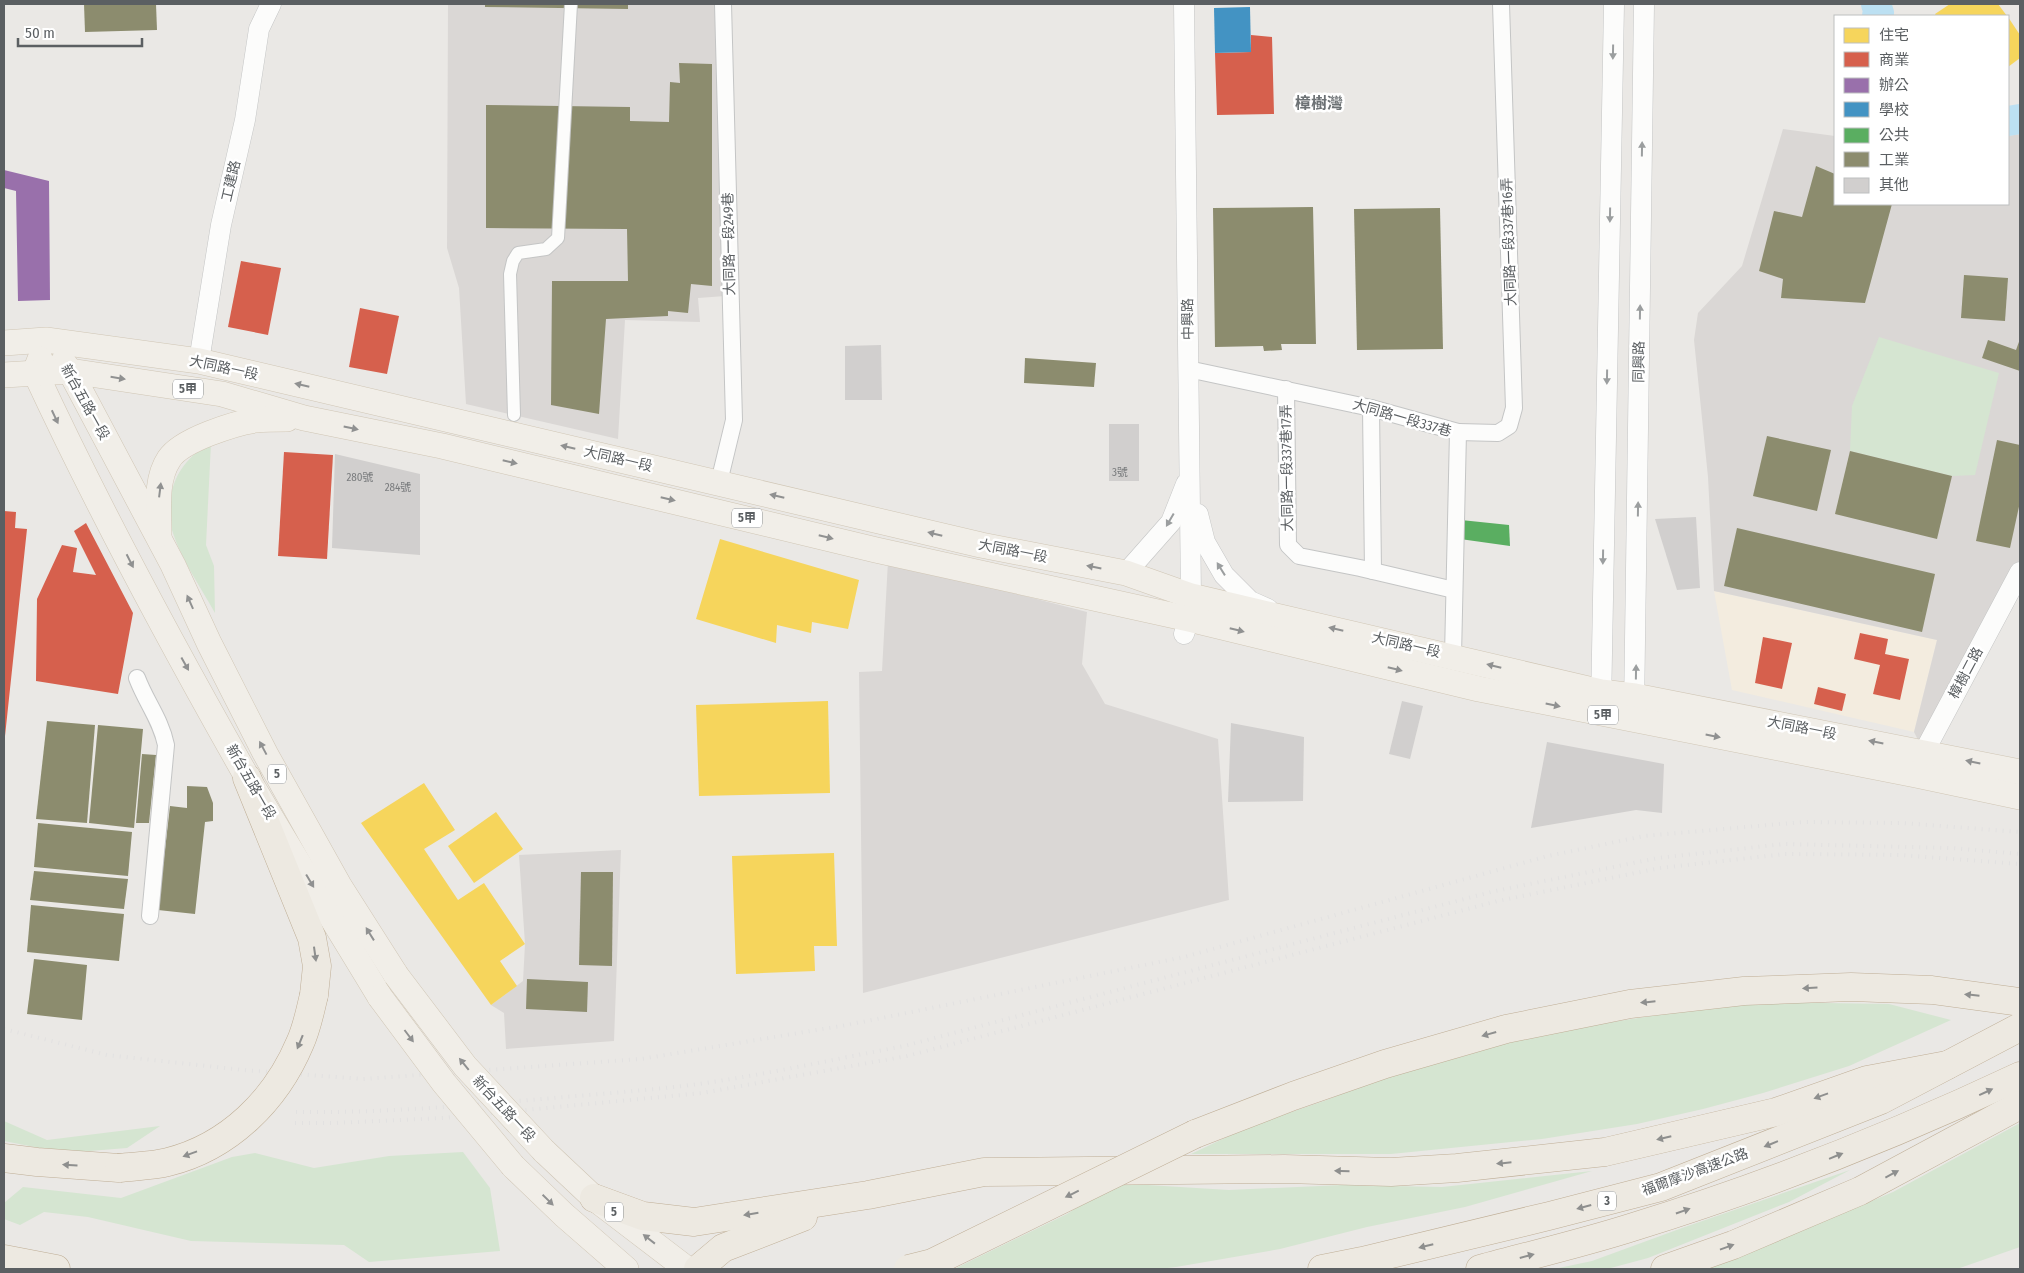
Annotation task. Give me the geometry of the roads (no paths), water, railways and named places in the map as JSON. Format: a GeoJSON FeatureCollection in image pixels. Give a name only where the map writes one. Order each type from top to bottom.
{"type":"FeatureCollection","features":[{"type":"Feature","properties":{"kind":"highway"},"geometry":{"type":"LineString","coordinates":[[4,1158],[119,1168],[168,1162],[210,1147],[247,1121],[279,1082],[300,1043],[314,995],[317,966],[312,938],[248,778]]}},
{"type":"Feature","properties":{"kind":"highway"},"geometry":{"type":"LineString","coordinates":[[908,1269],[932,1263],[1194,1134],[1293,1096],[1385,1064],[1506,1029],[1630,1004],[1744,991],[1851,986],[1932,990],[2020,1002]]}},
{"type":"Feature","properties":{"kind":"highway"},"geometry":{"type":"LineString","coordinates":[[594,1198],[643,1216],[694,1222],[868,1195],[984,1172],[1284,1169],[1391,1172],[1457,1168],[1605,1152],[1874,1090],[1947,1065],[2020,1027]]}},
{"type":"Feature","properties":{"kind":"highway"},"geometry":{"type":"LineString","coordinates":[[1480,1269],[1633,1228],[1790,1174],[1930,1116],[2020,1076]]}},
{"type":"Feature","properties":{"kind":"highway","name":"福爾摩沙高速公路"},"geometry":{"type":"LineString","coordinates":[[1322,1269],[1484,1232],[1661,1187],[1874,1090]]}},
{"type":"Feature","properties":{"kind":"highway"},"geometry":{"type":"LineString","coordinates":[[1665,1269],[1733,1245],[1860,1191],[2020,1105]]}},
{"type":"Feature","properties":{"kind":"highway"},"geometry":{"type":"LineString","coordinates":[[698,1269],[723,1248],[868,1195]]}},
{"type":"Feature","properties":{"kind":"highway"},"geometry":{"type":"LineString","coordinates":[[4,1259],[56,1269]]}},
{"type":"Feature","properties":{"kind":"main road","name":"大同路一段"},"geometry":{"type":"LineString","coordinates":[[4,343],[46,340],[199,361],[720,482],[981,545],[1126,573],[1188,616],[1287,618],[1453,656],[1601,703],[1633,720],[2020,797]]}},
{"type":"Feature","properties":{"kind":"main road","name":"新台五路一段"},"geometry":{"type":"LineString","coordinates":[[46,340],[70,371],[160,539],[208,643],[265,753],[340,887],[396,975],[465,1066],[544,1152],[594,1198],[687,1269]]}},
{"type":"Feature","properties":{"kind":"main road","name":"新台五路一段"},"geometry":{"type":"LineString","coordinates":[[46,340],[35,372],[60,426],[153,606],[248,778],[380,997],[444,1083],[513,1166],[564,1215],[626,1269]]}},
{"type":"Feature","properties":{"kind":"main road","name":"大同路一段"},"geometry":{"type":"LineString","coordinates":[[4,376],[35,372],[70,371],[222,394],[304,418],[481,456],[975,571],[1188,616],[1480,690],[1601,703],[1635,696],[2020,772]]}},
{"type":"Feature","properties":{"kind":"main road"},"geometry":{"type":"LineString","coordinates":[[160,539],[158,489],[169,458],[183,445],[209,433],[256,420],[304,418]]}},
{"type":"Feature","properties":{"kind":"main road"},"geometry":{"type":"LineString","coordinates":[[975,571],[981,545]]}},
{"type":"Feature","properties":{"kind":"street","name":"工建路"},"geometry":{"type":"LineString","coordinates":[[199,361],[221,225],[245,120],[260,29],[271,4]]}},
{"type":"Feature","properties":{"kind":"street"},"geometry":{"type":"LineString","coordinates":[[514,415],[510,274],[513,261],[518,253],[546,249],[558,238],[571,4]]}},
{"type":"Feature","properties":{"kind":"street","name":"大同路一段249巷"},"geometry":{"type":"LineString","coordinates":[[720,482],[734,420],[723,4]]}},
{"type":"Feature","properties":{"kind":"street","name":"中興路"},"geometry":{"type":"LineString","coordinates":[[1184,4],[1189,475],[1188,616]]}},
{"type":"Feature","properties":{"kind":"street","name":"大同路一段337巷16弄"},"geometry":{"type":"LineString","coordinates":[[1458,432],[1498,433],[1509,426],[1514,408],[1501,4]]}},
{"type":"Feature","properties":{"kind":"street"},"geometry":{"type":"LineString","coordinates":[[1601,703],[1614,4]]}},
{"type":"Feature","properties":{"kind":"street","name":"同興路"},"geometry":{"type":"LineString","coordinates":[[1633,720],[1635,696],[1644,4]]}},
{"type":"Feature","properties":{"kind":"street","name":"大同路一段337巷"},"geometry":{"type":"LineString","coordinates":[[1188,369],[1371,408],[1458,432],[1453,656]]}},
{"type":"Feature","properties":{"kind":"street","name":"大同路一段337巷17弄"},"geometry":{"type":"LineString","coordinates":[[1286,389],[1288,544],[1299,556],[1454,590]]}},
{"type":"Feature","properties":{"kind":"street"},"geometry":{"type":"LineString","coordinates":[[1371,408],[1373,571]]}},
{"type":"Feature","properties":{"kind":"street"},"geometry":{"type":"LineString","coordinates":[[480,427],[481,456]]}},
{"type":"Feature","properties":{"kind":"street"},"geometry":{"type":"LineString","coordinates":[[1126,573],[1171,522],[1189,475]]}},
{"type":"Feature","properties":{"kind":"street"},"geometry":{"type":"LineString","coordinates":[[1189,475],[1205,542],[1224,575],[1250,601],[1287,618]]}},
{"type":"Feature","properties":{"kind":"street","name":"樟樹二路"},"geometry":{"type":"LineString","coordinates":[[1916,775],[1924,752],[2020,572]]}},
{"type":"Feature","properties":{"kind":"street"},"geometry":{"type":"LineString","coordinates":[[137,678],[146,701],[159,719],[166,746],[150,916]]}},
{"type":"Feature","properties":{"kind":"waterway"},"geometry":{"type":"LineString","coordinates":[[1876,4],[1879,13],[1878,15]]}},
{"type":"Feature","properties":{"kind":"waterway"},"geometry":{"type":"LineString","coordinates":[[2009,121],[2020,119]]}},
{"type":"Feature","properties":{"kind":"railway"},"geometry":{"type":"LineString","coordinates":[[4,1029],[107,1055],[243,1070],[363,1079],[641,1059],[847,1025],[1184,957],[1548,856],[1644,836],[1803,822],[1902,823],[2020,832]]}},
{"type":"Feature","properties":{"kind":"railway"},"geometry":{"type":"LineString","coordinates":[[296,1112],[384,1110],[501,1103],[699,1084],[776,1071],[904,1046],[1495,891],[1658,858],[1784,844],[1952,848],[2020,854]]}},
{"type":"Feature","properties":{"kind":"railway"},"geometry":{"type":"LineString","coordinates":[[295,1123],[443,1118],[702,1093],[907,1056],[1498,901],[1660,868],[1785,854],[1900,855],[2020,864]]}},
{"type":"Feature","properties":{"kind":"district","name":"樟樹灣"},"geometry":{"type":"Point","coordinates":[1319,103]}}]}
